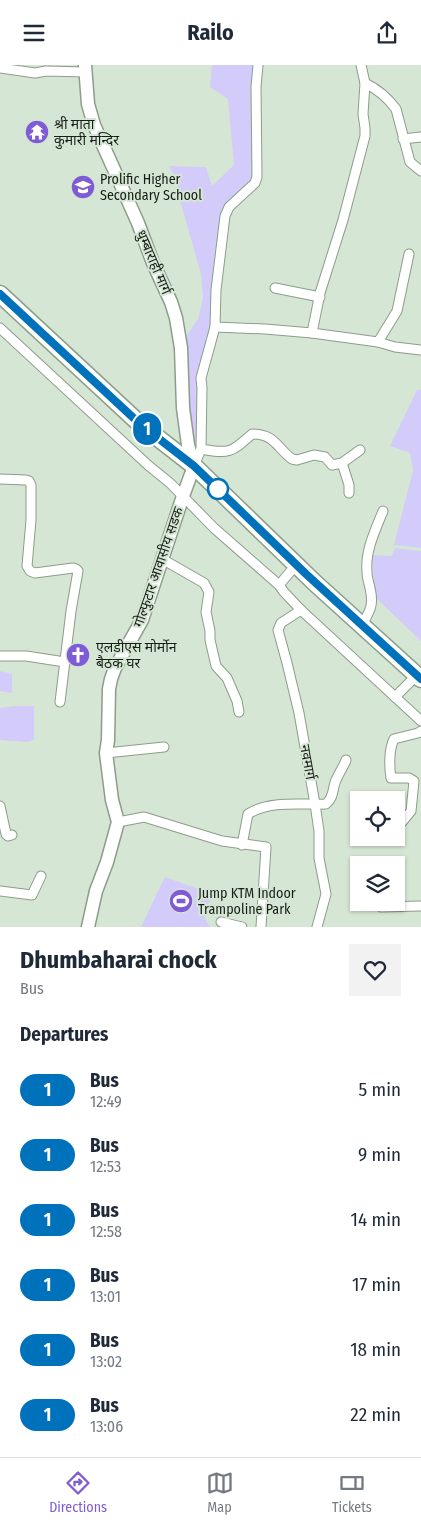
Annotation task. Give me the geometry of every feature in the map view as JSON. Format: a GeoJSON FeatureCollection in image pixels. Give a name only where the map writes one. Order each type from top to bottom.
{"type":"FeatureCollection","features":[{"type":"Feature","properties":{"kind":"highway"},"geometry":{"type":"LineString","coordinates":[[0,293],[140,424],[194,466],[296,565],[419,677]]}},
{"type":"Feature","properties":{"kind":"main road","name":"धुम्बाराही मार्ग"},"geometry":{"type":"LineString","coordinates":[[85,69],[88,104],[94,125],[138,223],[176,318],[181,348],[183,408],[188,445],[194,466]]}},
{"type":"Feature","properties":{"kind":"main road","name":"गोल्फुटार आवासीय सडक"},"geometry":{"type":"LineString","coordinates":[[88,927],[96,891],[107,862],[118,822],[112,800],[106,753],[111,679],[115,668],[142,620],[194,466]]}},
{"type":"Feature","properties":{"kind":"street"},"geometry":{"type":"LineString","coordinates":[[194,466],[201,449],[201,378],[215,327],[216,290],[225,216],[229,207],[255,183],[257,177],[256,87],[258,65]]}},
{"type":"Feature","properties":{"kind":"street"},"geometry":{"type":"LineString","coordinates":[[312,333],[320,297],[365,137],[363,114],[365,83],[360,65]]}},
{"type":"Feature","properties":{"kind":"street"},"geometry":{"type":"LineString","coordinates":[[0,68],[35,73],[85,69]]}},
{"type":"Feature","properties":{"kind":"street"},"geometry":{"type":"LineString","coordinates":[[365,83],[374,87],[396,109],[410,162],[421,171]]}},
{"type":"Feature","properties":{"kind":"street"},"geometry":{"type":"LineString","coordinates":[[403,139],[421,137]]}},
{"type":"Feature","properties":{"kind":"street"},"geometry":{"type":"LineString","coordinates":[[378,342],[397,311],[409,254]]}},
{"type":"Feature","properties":{"kind":"street"},"geometry":{"type":"LineString","coordinates":[[275,288],[320,297]]}},
{"type":"Feature","properties":{"kind":"street"},"geometry":{"type":"LineString","coordinates":[[215,327],[312,333],[421,350]]}},
{"type":"Feature","properties":{"kind":"street"},"geometry":{"type":"LineString","coordinates":[[0,328],[183,496],[214,528],[279,585],[301,610],[421,721]]}},
{"type":"Feature","properties":{"kind":"street"},"geometry":{"type":"LineString","coordinates":[[201,449],[228,452],[252,434],[255,434],[263,435],[276,442],[292,459],[297,460],[314,455],[325,457],[332,465],[342,463],[360,450]]}},
{"type":"Feature","properties":{"kind":"street"},"geometry":{"type":"LineString","coordinates":[[342,463],[349,493]]}},
{"type":"Feature","properties":{"kind":"street"},"geometry":{"type":"LineString","coordinates":[[0,479],[26,480],[31,485],[27,566],[30,571],[35,573],[73,568],[78,571],[60,702]]}},
{"type":"Feature","properties":{"kind":"street"},"geometry":{"type":"LineString","coordinates":[[362,625],[372,603],[366,573],[367,557],[382,511]]}},
{"type":"Feature","properties":{"kind":"street"},"geometry":{"type":"LineString","coordinates":[[162,559],[204,583],[208,588],[206,612],[216,666],[227,678],[237,701],[239,712]]}},
{"type":"Feature","properties":{"kind":"street"},"geometry":{"type":"LineString","coordinates":[[279,585],[296,565]]}},
{"type":"Feature","properties":{"kind":"street","name":"नवमार्ग"},"geometry":{"type":"LineString","coordinates":[[301,610],[281,623],[278,630],[299,713],[319,831],[319,858],[326,894],[317,927]]}},
{"type":"Feature","properties":{"kind":"street"},"geometry":{"type":"LineString","coordinates":[[0,657],[26,656],[65,662]]}},
{"type":"Feature","properties":{"kind":"street"},"geometry":{"type":"LineString","coordinates":[[395,697],[419,677]]}},
{"type":"Feature","properties":{"kind":"street"},"geometry":{"type":"LineString","coordinates":[[405,818],[411,811],[414,781],[409,778],[391,778],[392,744],[394,739],[421,731]]}},
{"type":"Feature","properties":{"kind":"street"},"geometry":{"type":"LineString","coordinates":[[106,753],[164,747]]}},
{"type":"Feature","properties":{"kind":"street"},"geometry":{"type":"LineString","coordinates":[[242,845],[248,813],[257,808],[285,804],[326,803],[330,801],[336,779],[342,772],[346,760]]}},
{"type":"Feature","properties":{"kind":"street"},"geometry":{"type":"LineString","coordinates":[[0,806],[6,833],[8,836],[12,835]]}},
{"type":"Feature","properties":{"kind":"street"},"geometry":{"type":"LineString","coordinates":[[118,822],[144,817],[222,841],[266,847],[261,927]]}},
{"type":"Feature","properties":{"kind":"street"},"geometry":{"type":"LineString","coordinates":[[0,891],[32,895],[41,876]]}},
{"type":"Feature","properties":{"kind":"street"},"geometry":{"type":"LineString","coordinates":[[405,906],[421,906]]}},
{"type":"Feature","properties":{"kind":"street"},"geometry":{"type":"LineString","coordinates":[[221,922],[242,927]]}},
{"type":"Feature","properties":{"kind":"shaded area"},"geometry":{"type":"Polygon","coordinates":[[[212,65],[259,65],[255,183],[225,216],[215,327],[201,378],[201,447],[192,448],[183,341],[198,319],[203,298],[201,274],[178,193],[177,178],[168,166],[206,167],[212,186],[234,165],[228,99],[210,87],[212,65]]]}},
{"type":"Feature","properties":{"kind":"shaded area"},"geometry":{"type":"Polygon","coordinates":[[[417,390],[421,390],[421,548],[394,545],[413,471],[410,453],[390,446],[417,390]]]}},
{"type":"Feature","properties":{"kind":"shaded area"},"geometry":{"type":"Polygon","coordinates":[[[395,548],[421,551],[421,641],[375,597],[372,555],[392,556],[395,548]]]}},
{"type":"Feature","properties":{"kind":"shaded area"},"geometry":{"type":"Polygon","coordinates":[[[0,671],[12,674],[12,693],[0,691],[0,671]]]}},
{"type":"Feature","properties":{"kind":"shaded area"},"geometry":{"type":"Polygon","coordinates":[[[34,706],[34,740],[27,742],[0,740],[0,708],[34,706]]]}},
{"type":"Feature","properties":{"kind":"shaded area","name":"Jump KTM Indoor Trampoline Park"},"geometry":{"type":"Polygon","coordinates":[[[165,877],[215,895],[208,903],[204,914],[210,927],[141,927],[165,877]]]}},
{"type":"Feature","properties":{"kind":"bus line","name":"1"},"geometry":{"type":"LineString","coordinates":[[0,294],[140,424],[194,466],[306,574],[421,679]]}},
{"type":"Feature","properties":{"kind":"place","name":"श्री माता कुमारी मन्दिर"},"geometry":{"type":"Point","coordinates":[37,132]}},
{"type":"Feature","properties":{"kind":"place","name":"Prolific Higher Secondary School"},"geometry":{"type":"Point","coordinates":[83,187]}},
{"type":"Feature","properties":{"kind":"place","name":"एलडीएस मोर्मोन बैठक घर"},"geometry":{"type":"Point","coordinates":[78,655]}},
{"type":"Feature","properties":{"kind":"place","name":"Jump KTM Indoor Trampoline Park"},"geometry":{"type":"Point","coordinates":[181,901]}}]}
